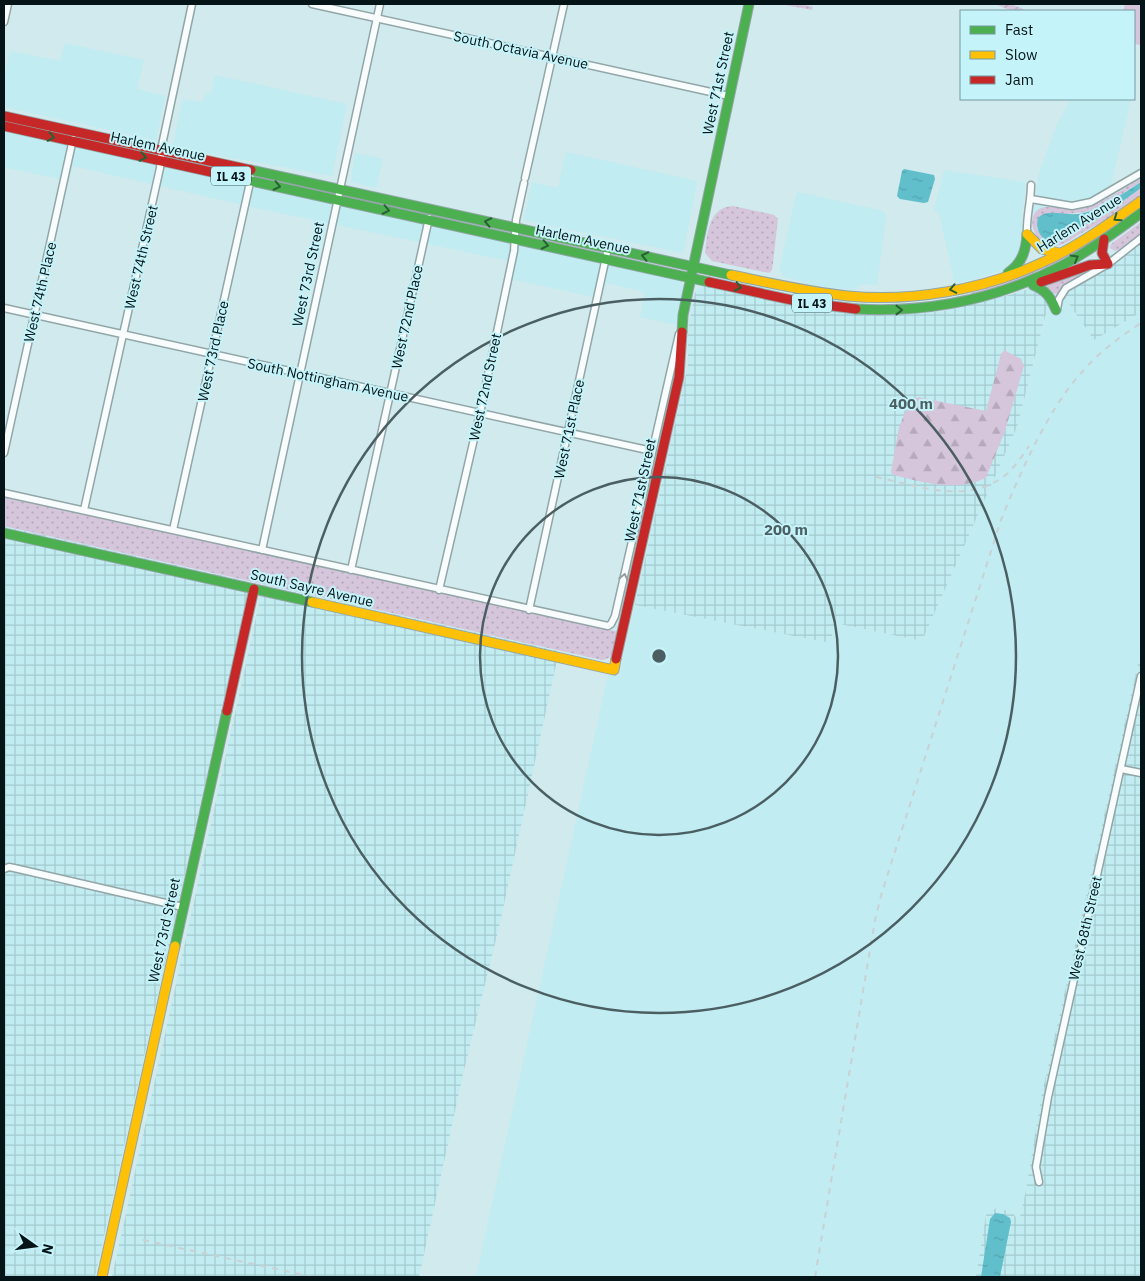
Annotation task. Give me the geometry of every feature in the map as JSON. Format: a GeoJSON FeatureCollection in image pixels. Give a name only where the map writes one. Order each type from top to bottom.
{"type":"FeatureCollection","features":[{"type":"Feature","properties":{"kind":"main road","name":"West 71st Street"},"geometry":{"type":"LineString","coordinates":[[614,670],[679,376],[683,314],[749,4]]}},
{"type":"Feature","properties":{"kind":"main road","name":"Harlem Avenue"},"geometry":{"type":"LineString","coordinates":[[4,116],[253,171],[428,219],[515,238],[607,253]]}},
{"type":"Feature","properties":{"kind":"main road","name":"Harlem Avenue"},"geometry":{"type":"LineString","coordinates":[[4,126],[251,180],[431,210],[516,228],[607,253],[692,272],[805,302],[857,309],[909,309],[935,306],[986,296],[1015,287],[1066,264],[1141,213]]}},
{"type":"Feature","properties":{"kind":"main road","name":"Harlem Avenue"},"geometry":{"type":"LineString","coordinates":[[692,272],[808,290],[866,296],[930,293],[976,285],[1024,271],[1060,253],[1100,229],[1141,200]]}},
{"type":"Feature","properties":{"kind":"main road"},"geometry":{"type":"LineString","coordinates":[[1027,234],[1042,249],[1060,253]]}},
{"type":"Feature","properties":{"kind":"main road"},"geometry":{"type":"LineString","coordinates":[[1001,278],[1022,261],[1026,252],[1027,234]]}},
{"type":"Feature","properties":{"kind":"main road"},"geometry":{"type":"LineString","coordinates":[[1015,287],[1033,285],[1090,266],[1108,264],[1102,253],[1104,239]]}},
{"type":"Feature","properties":{"kind":"main road"},"geometry":{"type":"LineString","coordinates":[[1033,285],[1046,291],[1056,310]]}},
{"type":"Feature","properties":{"kind":"main road","name":"South Sayre Avenue"},"geometry":{"type":"LineString","coordinates":[[4,533],[614,670]]}},
{"type":"Feature","properties":{"kind":"main road","name":"West 73rd Street"},"geometry":{"type":"LineString","coordinates":[[102,1277],[254,589]]}},
{"type":"Feature","properties":{"kind":"street"},"geometry":{"type":"LineString","coordinates":[[4,22],[8,4]]}},
{"type":"Feature","properties":{"kind":"street","name":"West 74th Street"},"geometry":{"type":"LineString","coordinates":[[84,510],[160,168],[192,4]]}},
{"type":"Feature","properties":{"kind":"street","name":"South Octavia Avenue"},"geometry":{"type":"LineString","coordinates":[[312,4],[729,96]]}},
{"type":"Feature","properties":{"kind":"street","name":"West 73rd Street"},"geometry":{"type":"LineString","coordinates":[[262,550],[380,4]]}},
{"type":"Feature","properties":{"kind":"street","name":"West 72nd Street"},"geometry":{"type":"LineString","coordinates":[[439,590],[480,413],[514,251],[516,220],[564,4]]}},
{"type":"Feature","properties":{"kind":"street","name":"West 74th Place"},"geometry":{"type":"LineString","coordinates":[[4,452],[75,132]]}},
{"type":"Feature","properties":{"kind":"street","name":"West 73rd Place"},"geometry":{"type":"LineString","coordinates":[[173,530],[253,171]]}},
{"type":"Feature","properties":{"kind":"street"},"geometry":{"type":"LineString","coordinates":[[1031,199],[1072,206],[1091,202],[1141,174]]}},
{"type":"Feature","properties":{"kind":"street"},"geometry":{"type":"LineString","coordinates":[[1027,234],[1031,185]]}},
{"type":"Feature","properties":{"kind":"street","name":"West 72nd Place"},"geometry":{"type":"LineString","coordinates":[[351,570],[431,210]]}},
{"type":"Feature","properties":{"kind":"street"},"geometry":{"type":"LineString","coordinates":[[1056,310],[1059,299],[1066,288],[1108,264],[1141,238]]}},
{"type":"Feature","properties":{"kind":"street","name":"West 71st Place"},"geometry":{"type":"LineString","coordinates":[[529,610],[607,253]]}},
{"type":"Feature","properties":{"kind":"street","name":"South Nottingham Avenue"},"geometry":{"type":"LineString","coordinates":[[4,308],[652,451]]}},
{"type":"Feature","properties":{"kind":"street","name":"West 71st Street"},"geometry":{"type":"LineString","coordinates":[[611,624],[615,616],[683,314]]}},
{"type":"Feature","properties":{"kind":"street","name":"South Sayre Avenue"},"geometry":{"type":"LineString","coordinates":[[4,493],[529,610],[604,626],[611,624]]}},
{"type":"Feature","properties":{"kind":"street","name":"West 68th Street"},"geometry":{"type":"LineString","coordinates":[[1039,1182],[1036,1166],[1048,1097],[1141,676]]}},
{"type":"Feature","properties":{"kind":"street"},"geometry":{"type":"LineString","coordinates":[[1121,769],[1141,773]]}},
{"type":"Feature","properties":{"kind":"street"},"geometry":{"type":"LineString","coordinates":[[4,869],[14,868],[183,907]]}},
{"type":"Feature","properties":{"kind":"shaded area"},"geometry":{"type":"Polygon","coordinates":[[[65,43],[144,60],[137,89],[165,96],[156,140],[4,107],[4,81],[10,51],[60,61],[65,43]]]}},
{"type":"Feature","properties":{"kind":"shaded area"},"geometry":{"type":"Polygon","coordinates":[[[215,75],[347,104],[332,176],[172,147],[183,99],[203,102],[205,93],[211,94],[215,75]]]}},
{"type":"Feature","properties":{"kind":"shaded area"},"geometry":{"type":"Polygon","coordinates":[[[1070,100],[1131,100],[1108,198],[1088,207],[1064,210],[1040,209],[1033,214],[1039,173],[1058,122],[1070,100]]]}},
{"type":"Feature","properties":{"kind":"shaded area"},"geometry":{"type":"Polygon","coordinates":[[[4,131],[680,279],[684,286],[676,325],[640,317],[645,292],[606,283],[602,299],[506,278],[509,261],[256,208],[73,166],[69,181],[4,167],[4,131]]]}},
{"type":"Feature","properties":{"kind":"shaded area"},"geometry":{"type":"Polygon","coordinates":[[[566,152],[697,181],[683,253],[524,220],[532,182],[558,188],[566,152]]]}},
{"type":"Feature","properties":{"kind":"shaded area"},"geometry":{"type":"Polygon","coordinates":[[[355,153],[383,159],[376,188],[351,182],[355,153]]]}},
{"type":"Feature","properties":{"kind":"shaded area"},"geometry":{"type":"Polygon","coordinates":[[[944,170],[1025,182],[1021,216],[1023,242],[1021,254],[1007,269],[955,284],[939,213],[934,210],[944,170]]]}},
{"type":"Feature","properties":{"kind":"shaded area"},"geometry":{"type":"Polygon","coordinates":[[[797,192],[884,212],[886,218],[877,285],[862,284],[853,290],[812,285],[784,277],[780,266],[797,192]]]}},
{"type":"Feature","properties":{"kind":"shaded area"},"geometry":{"type":"Polygon","coordinates":[[[1141,233],[1141,312],[1094,340],[1054,282],[1017,427],[922,641],[835,623],[830,643],[635,605],[688,365],[688,328],[695,293],[698,289],[710,285],[893,314],[940,312],[1013,294],[1089,269],[1123,248],[1141,233]]]}},
{"type":"Feature","properties":{"kind":"shaded area"},"geometry":{"type":"Polygon","coordinates":[[[1055,282],[1094,340],[1141,312],[1141,650],[1041,1098],[1026,1190],[1018,1222],[1012,1212],[996,1208],[986,1215],[976,1277],[476,1277],[608,675],[619,676],[635,605],[830,643],[835,623],[922,641],[1017,427],[1055,282]]]}},
{"type":"Feature","properties":{"kind":"shaded area"},"geometry":{"type":"Polygon","coordinates":[[[4,526],[250,582],[95,1277],[4,1277],[4,526]]]}},
{"type":"Feature","properties":{"kind":"shaded area"},"geometry":{"type":"Polygon","coordinates":[[[263,585],[559,651],[499,927],[463,1074],[419,1277],[112,1277],[263,585]]]}},
{"type":"Feature","properties":{"kind":"shaded area"},"geometry":{"type":"Polygon","coordinates":[[[1141,650],[1141,1277],[976,1277],[986,1215],[996,1208],[1012,1212],[1019,1221],[1041,1098],[1141,650]]]}},
{"type":"Feature","properties":{"kind":"green space"},"geometry":{"type":"Polygon","coordinates":[[[780,4],[801,4],[813,7],[812,10],[780,4]]]}},
{"type":"Feature","properties":{"kind":"green space"},"geometry":{"type":"Polygon","coordinates":[[[995,4],[1011,4],[1026,10],[1010,10],[995,4]]]}},
{"type":"Feature","properties":{"kind":"green space"},"geometry":{"type":"Polygon","coordinates":[[[1125,4],[1141,4],[1141,45],[1135,44],[1135,10],[1123,10],[1125,4]]]}},
{"type":"Feature","properties":{"kind":"green space"},"geometry":{"type":"Polygon","coordinates":[[[1141,178],[1141,182],[1106,204],[1086,212],[1067,214],[1036,227],[1042,237],[1050,242],[1102,216],[1141,188],[1141,195],[1108,219],[1066,243],[1056,246],[1049,246],[1038,238],[1032,219],[1039,209],[1047,207],[1071,209],[1093,205],[1141,178]]]}},
{"type":"Feature","properties":{"kind":"green space"},"geometry":{"type":"Polygon","coordinates":[[[1141,205],[1141,209],[1119,225],[1055,264],[1028,276],[971,295],[971,293],[1002,282],[1141,205]]]}},
{"type":"Feature","properties":{"kind":"green space"},"geometry":{"type":"Polygon","coordinates":[[[733,206],[774,215],[778,219],[772,270],[769,273],[712,261],[705,253],[708,230],[714,216],[719,211],[733,206]]]}},
{"type":"Feature","properties":{"kind":"green space"},"geometry":{"type":"Polygon","coordinates":[[[1141,222],[1141,233],[1123,248],[1115,251],[1110,248],[1111,244],[1141,222]]]}},
{"type":"Feature","properties":{"kind":"green space"},"geometry":{"type":"Polygon","coordinates":[[[1081,272],[1082,274],[1068,282],[1057,294],[1048,287],[1048,284],[1081,272]]]}},
{"type":"Feature","properties":{"kind":"green space"},"geometry":{"type":"Polygon","coordinates":[[[1004,350],[1021,359],[1024,366],[1005,431],[986,478],[963,485],[940,485],[893,475],[891,472],[899,427],[909,403],[918,397],[986,411],[1001,354],[1004,350]]]}},
{"type":"Feature","properties":{"kind":"green space"},"geometry":{"type":"Polygon","coordinates":[[[4,495],[619,632],[616,646],[611,656],[602,660],[4,526],[4,495]]]}},
{"type":"Feature","properties":{"kind":"water"},"geometry":{"type":"Polygon","coordinates":[[[904,169],[934,175],[935,179],[928,202],[900,199],[897,196],[904,169]]]}},
{"type":"Feature","properties":{"kind":"water"},"geometry":{"type":"Polygon","coordinates":[[[1141,182],[1141,188],[1102,216],[1050,242],[1039,233],[1037,226],[1038,218],[1046,213],[1079,214],[1087,212],[1111,201],[1141,182]]]}},
{"type":"Feature","properties":{"kind":"water"},"geometry":{"type":"Polygon","coordinates":[[[995,1213],[1003,1214],[1010,1218],[1011,1222],[1000,1277],[981,1277],[990,1219],[995,1213]]]}},
{"type":"Feature","properties":{"kind":"railway"},"geometry":{"type":"LineString","coordinates":[[815,1277],[875,920],[882,892],[1001,520],[1036,442],[1070,387],[1103,351],[1141,323]]}},
{"type":"Feature","properties":{"kind":"railway"},"geometry":{"type":"LineString","coordinates":[[876,477],[944,491],[977,489],[993,483],[1008,473],[1029,446]]}},
{"type":"Feature","properties":{"kind":"railway"},"geometry":{"type":"LineString","coordinates":[[143,1240],[313,1277]]}},
{"type":"Feature","properties":{"kind":"traffic: fast"},"geometry":{"type":"LineString","coordinates":[[682,332],[683,315],[749,4]]}},
{"type":"Feature","properties":{"kind":"traffic: fast"},"geometry":{"type":"LineString","coordinates":[[251,170],[731,275]]}},
{"type":"Feature","properties":{"kind":"traffic: fast"},"geometry":{"type":"LineString","coordinates":[[247,180],[709,282]]}},
{"type":"Feature","properties":{"kind":"traffic: fast"},"geometry":{"type":"LineString","coordinates":[[856,309],[883,310],[937,305],[964,301],[1016,286],[1065,264],[1104,240],[1141,213]]}},
{"type":"Feature","properties":{"kind":"traffic: fast"},"geometry":{"type":"LineString","coordinates":[[1008,273],[1017,265],[1022,256],[1026,246],[1027,234]]}},
{"type":"Feature","properties":{"kind":"traffic: fast"},"geometry":{"type":"LineString","coordinates":[[1033,285],[1047,295],[1056,310]]}},
{"type":"Feature","properties":{"kind":"traffic: fast"},"geometry":{"type":"LineString","coordinates":[[4,533],[312,602]]}},
{"type":"Feature","properties":{"kind":"traffic: fast"},"geometry":{"type":"LineString","coordinates":[[175,946],[227,711]]}},
{"type":"Feature","properties":{"kind":"traffic: slow"},"geometry":{"type":"LineString","coordinates":[[731,275],[804,290],[848,296],[897,297],[946,292],[995,280],[1054,257],[1105,227],[1141,201]]}},
{"type":"Feature","properties":{"kind":"traffic: slow"},"geometry":{"type":"LineString","coordinates":[[1027,234],[1042,249],[1059,253]]}},
{"type":"Feature","properties":{"kind":"traffic: slow"},"geometry":{"type":"LineString","coordinates":[[312,602],[614,670],[616,659]]}},
{"type":"Feature","properties":{"kind":"traffic: slow"},"geometry":{"type":"LineString","coordinates":[[102,1277],[175,946]]}},
{"type":"Feature","properties":{"kind":"traffic: jam"},"geometry":{"type":"LineString","coordinates":[[4,116],[251,170]]}},
{"type":"Feature","properties":{"kind":"traffic: jam"},"geometry":{"type":"LineString","coordinates":[[4,126],[247,180]]}},
{"type":"Feature","properties":{"kind":"traffic: jam"},"geometry":{"type":"LineString","coordinates":[[1041,282],[1090,265],[1108,264],[1102,253],[1104,239]]}},
{"type":"Feature","properties":{"kind":"traffic: jam"},"geometry":{"type":"LineString","coordinates":[[709,282],[801,302],[856,309]]}},
{"type":"Feature","properties":{"kind":"traffic: jam"},"geometry":{"type":"LineString","coordinates":[[616,659],[679,377],[682,332]]}},
{"type":"Feature","properties":{"kind":"traffic: jam"},"geometry":{"type":"LineString","coordinates":[[227,711],[254,589]]}}]}
